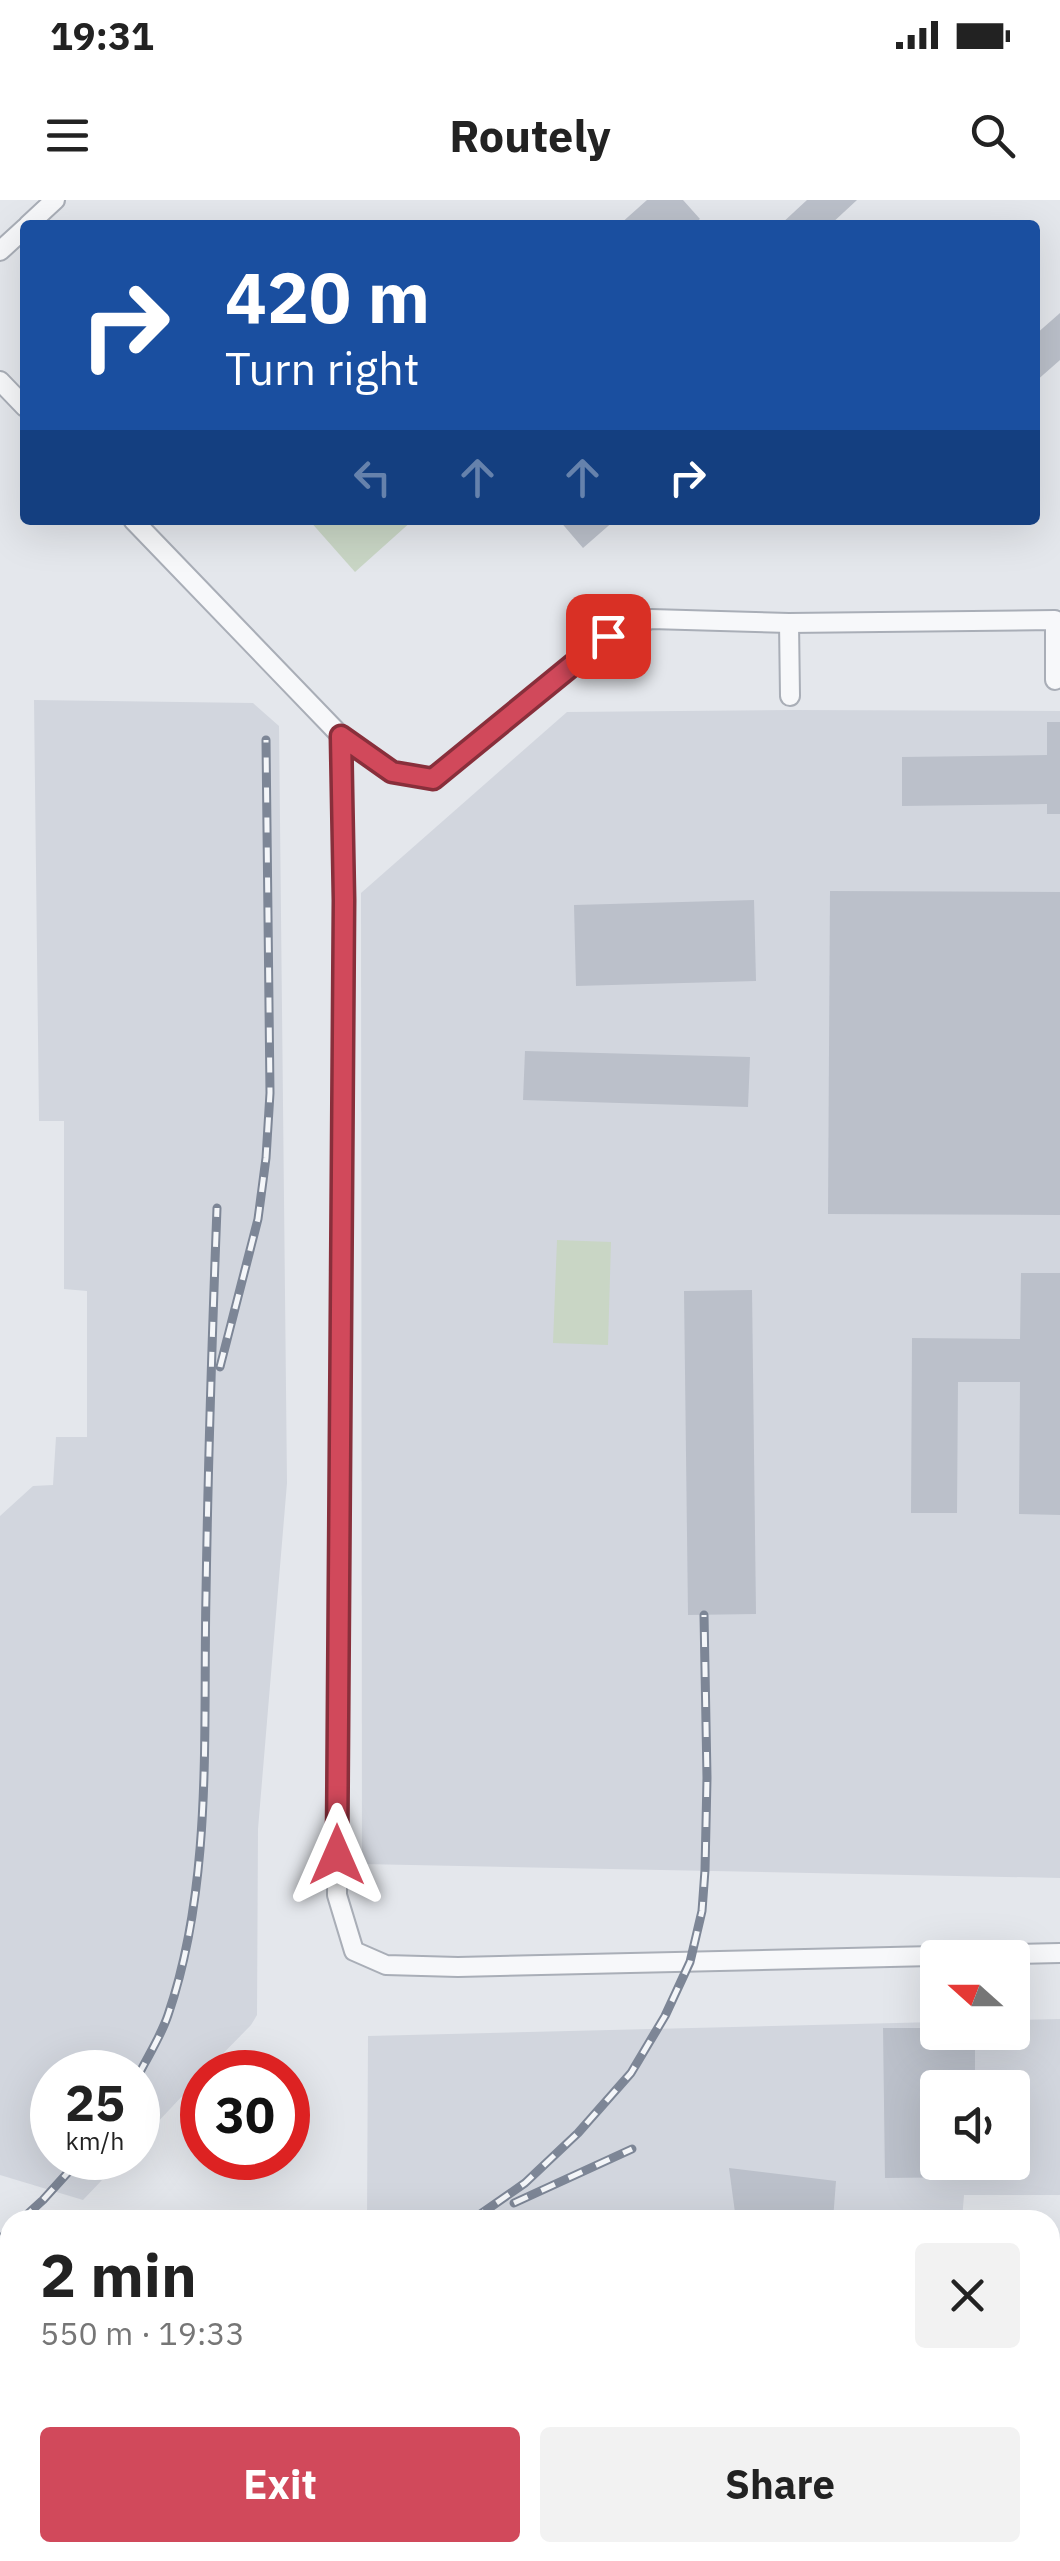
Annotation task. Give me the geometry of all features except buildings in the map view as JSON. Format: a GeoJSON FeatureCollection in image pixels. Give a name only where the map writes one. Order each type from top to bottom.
{"type":"FeatureCollection","features":[{"type":"Feature","properties":{"kind":"street"},"geometry":{"type":"LineString","coordinates":[[33,220],[55,200]]}},
{"type":"Feature","properties":{"kind":"street"},"geometry":{"type":"LineString","coordinates":[[0,251],[20,232]]}},
{"type":"Feature","properties":{"kind":"street"},"geometry":{"type":"LineString","coordinates":[[0,381],[20,402]]}},
{"type":"Feature","properties":{"kind":"street"},"geometry":{"type":"LineString","coordinates":[[139,525],[341,736],[392,772],[433,779],[608,636],[652,619],[788,624],[1055,620],[1055,680]]}},
{"type":"Feature","properties":{"kind":"street"},"geometry":{"type":"LineString","coordinates":[[788,624],[790,696]]}},
{"type":"Feature","properties":{"kind":"street"},"geometry":{"type":"LineString","coordinates":[[341,736],[344,920],[337,1895],[354,1951],[386,1965],[458,1966],[1060,1953]]}},
{"type":"Feature","properties":{"kind":"shaded area"},"geometry":{"type":"Polygon","coordinates":[[[34,700],[253,703],[279,726],[287,1483],[258,1829],[257,2015],[227,2050],[180,2050],[180,2098],[160,2120],[160,2050],[30,2050],[30,2180],[102,2180],[83,2200],[0,2175],[0,1516],[33,1486],[53,1485],[56,1437],[87,1437],[87,1291],[64,1289],[64,1121],[39,1121],[34,700]]]}},
{"type":"Feature","properties":{"kind":"shaded area"},"geometry":{"type":"Polygon","coordinates":[[[1060,711],[1060,1878],[362,1864],[361,893],[567,712],[1060,711]]]}},
{"type":"Feature","properties":{"kind":"shaded area"},"geometry":{"type":"Polygon","coordinates":[[[1060,2019],[1060,2195],[964,2195],[963,2210],[367,2210],[368,2036],[920,2022],[920,2050],[1030,2050],[1030,2020],[1060,2019]]]}},
{"type":"Feature","properties":{"kind":"green space"},"geometry":{"type":"Polygon","coordinates":[[[313,525],[407,525],[355,572],[313,525]]]}},
{"type":"Feature","properties":{"kind":"green space"},"geometry":{"type":"Polygon","coordinates":[[[557,1240],[611,1242],[608,1345],[553,1343],[557,1240]]]}},
{"type":"Feature","properties":{"kind":"railway"},"geometry":{"type":"LineString","coordinates":[[220,1367],[258,1219],[266,1158],[270,1093],[266,740]]}},
{"type":"Feature","properties":{"kind":"railway"},"geometry":{"type":"LineString","coordinates":[[151,2050],[165,2023],[182,1965],[199,1861],[205,1753],[217,1208]]}},
{"type":"Feature","properties":{"kind":"railway"},"geometry":{"type":"LineString","coordinates":[[486,2210],[525,2183],[578,2133],[631,2073],[665,2016],[690,1962],[702,1911],[705,1870],[704,1615]]}},
{"type":"Feature","properties":{"kind":"railway"},"geometry":{"type":"LineString","coordinates":[[514,2203],[632,2149]]}},
{"type":"Feature","properties":{"kind":"railway"},"geometry":{"type":"LineString","coordinates":[[32,2210],[61,2180]]}},
{"type":"Feature","properties":{"kind":"route"},"geometry":{"type":"LineString","coordinates":[[337,1855],[344,900],[341,736],[392,772],[433,779],[608,636]]}}]}
